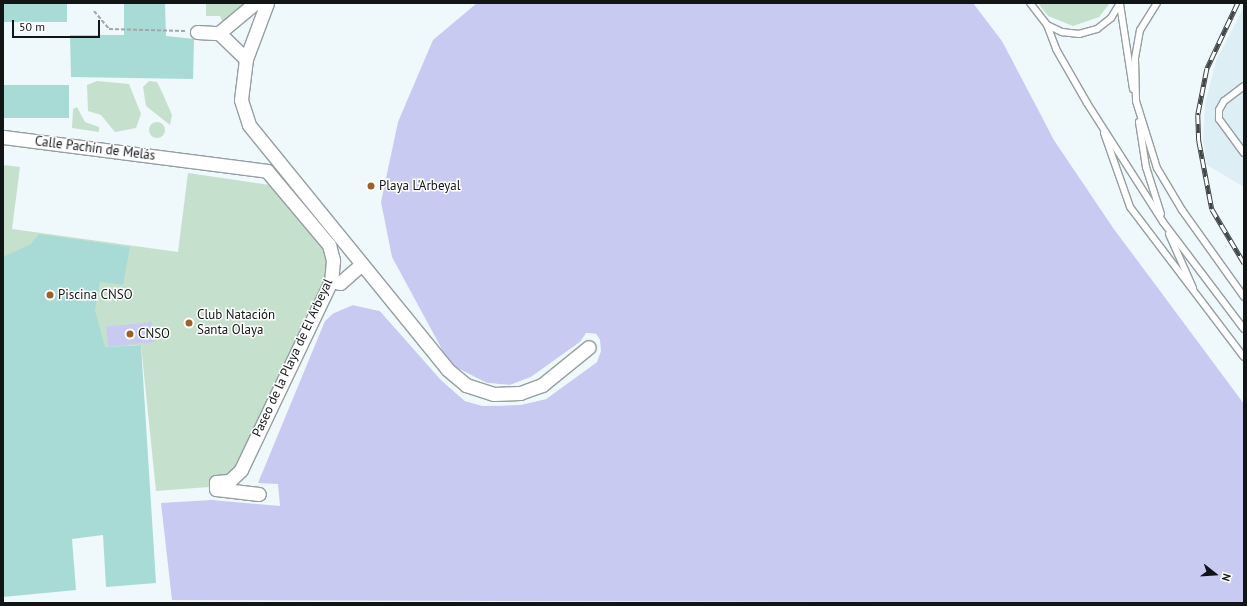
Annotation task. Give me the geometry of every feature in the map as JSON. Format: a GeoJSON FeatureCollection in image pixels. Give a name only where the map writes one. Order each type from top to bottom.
{"type":"FeatureCollection","features":[{"type":"Feature","properties":{"kind":"street"},"geometry":{"type":"LineString","coordinates":[[218,33],[255,3]]}},
{"type":"Feature","properties":{"kind":"street"},"geometry":{"type":"LineString","coordinates":[[267,3],[246,59],[241,100],[247,119],[279,162],[361,265],[386,293],[447,370],[466,386],[494,394],[520,393],[542,385],[589,347]]}},
{"type":"Feature","properties":{"kind":"street"},"geometry":{"type":"LineString","coordinates":[[197,32],[218,33],[246,59]]}},
{"type":"Feature","properties":{"kind":"street","name":"Calle Pachín de Melás"},"geometry":{"type":"LineString","coordinates":[[3,137],[267,171]]}},
{"type":"Feature","properties":{"kind":"street"},"geometry":{"type":"LineString","coordinates":[[267,171],[279,162]]}},
{"type":"Feature","properties":{"kind":"street","name":"Paseo de la Playa de El Arbeyal"},"geometry":{"type":"LineString","coordinates":[[259,494],[216,489],[216,482],[229,481],[240,470],[331,281],[333,260],[329,245],[267,171]]}},
{"type":"Feature","properties":{"kind":"street"},"geometry":{"type":"LineString","coordinates":[[331,281],[340,282],[361,265]]}},
{"type":"Feature","properties":{"kind":"lane"},"geometry":{"type":"LineString","coordinates":[[1027,3],[1047,25],[1062,32],[1080,34],[1097,29],[1111,18],[1120,4]]}},
{"type":"Feature","properties":{"kind":"lane"},"geometry":{"type":"LineString","coordinates":[[1030,3],[1034,12]]}},
{"type":"Feature","properties":{"kind":"lane"},"geometry":{"type":"LineString","coordinates":[[1157,3],[1140,30],[1135,59],[1136,101],[1157,168],[1182,210],[1244,297]]}},
{"type":"Feature","properties":{"kind":"lane"},"geometry":{"type":"LineString","coordinates":[[1120,4],[1146,166],[1163,222],[1193,288]]}},
{"type":"Feature","properties":{"kind":"lane"},"geometry":{"type":"LineString","coordinates":[[1047,25],[1056,48],[1101,126],[1163,222],[1244,329]]}},
{"type":"Feature","properties":{"kind":"lane"},"geometry":{"type":"LineString","coordinates":[[1244,86],[1224,101],[1219,110],[1224,127],[1244,153]]}},
{"type":"Feature","properties":{"kind":"lane"},"geometry":{"type":"LineString","coordinates":[[1101,126],[1130,208],[1173,267],[1193,288],[1244,357]]}},
{"type":"Feature","properties":{"kind":"path"},"geometry":{"type":"LineString","coordinates":[[94,11],[109,29],[197,32]]}},
{"type":"Feature","properties":{"kind":"shaded area"},"geometry":{"type":"Polygon","coordinates":[[[1244,7],[1244,187],[1207,165],[1203,141],[1205,104],[1216,61],[1244,7]]]}},
{"type":"Feature","properties":{"kind":"green space"},"geometry":{"type":"Polygon","coordinates":[[[206,3],[245,3],[223,23],[220,16],[206,16],[206,3]]]}},
{"type":"Feature","properties":{"kind":"green space"},"geometry":{"type":"Polygon","coordinates":[[[1038,3],[1110,3],[1099,17],[1073,26],[1048,16],[1038,3]]]}},
{"type":"Feature","properties":{"kind":"green space"},"geometry":{"type":"Polygon","coordinates":[[[97,81],[129,84],[141,114],[136,128],[115,132],[101,115],[88,111],[87,85],[97,81]]]}},
{"type":"Feature","properties":{"kind":"green space"},"geometry":{"type":"Polygon","coordinates":[[[149,81],[157,82],[162,92],[172,115],[170,125],[146,106],[143,87],[149,81]]]}},
{"type":"Feature","properties":{"kind":"green space"},"geometry":{"type":"Polygon","coordinates":[[[77,107],[85,122],[99,127],[99,132],[72,128],[73,109],[77,107]]]}},
{"type":"Feature","properties":{"kind":"green space"},"geometry":{"type":"Polygon","coordinates":[[[154,122],[160,122],[165,127],[163,136],[160,138],[154,138],[149,133],[149,127],[154,122]]]}},
{"type":"Feature","properties":{"kind":"green space","name":"Club Natación Santa Olaya"},"geometry":{"type":"Polygon","coordinates":[[[3,165],[20,167],[12,229],[178,252],[188,173],[270,185],[324,247],[328,263],[327,279],[239,467],[225,477],[209,479],[209,487],[156,491],[141,345],[90,348],[3,336],[3,165]]]}},
{"type":"Feature","properties":{"kind":"water"},"geometry":{"type":"Polygon","coordinates":[[[477,3],[982,3],[1054,140],[1114,229],[1244,404],[1244,603],[172,600],[161,503],[212,500],[280,506],[278,484],[258,483],[325,321],[339,308],[353,305],[380,311],[441,380],[465,401],[483,406],[520,405],[546,399],[597,362],[600,340],[596,334],[587,333],[580,342],[531,377],[510,385],[487,383],[471,376],[450,364],[392,257],[381,202],[398,122],[433,40],[477,3]]]}},
{"type":"Feature","properties":{"kind":"water","name":"CNSO"},"geometry":{"type":"Polygon","coordinates":[[[152,322],[154,342],[108,347],[106,327],[152,322]]]}},
{"type":"Feature","properties":{"kind":"pier"},"geometry":{"type":"Polygon","coordinates":[[[973,3],[984,3],[1009,51],[973,3]]]}},
{"type":"Feature","properties":{"kind":"pier"},"geometry":{"type":"Polygon","coordinates":[[[1018,68],[1056,139],[1115,228],[1244,402],[1114,229],[1054,140],[1018,68]]]}},
{"type":"Feature","properties":{"kind":"pier"},"geometry":{"type":"Polygon","coordinates":[[[353,303],[381,309],[394,320],[443,379],[466,400],[483,404],[520,403],[545,397],[595,361],[598,340],[587,335],[581,344],[533,379],[511,387],[486,384],[470,377],[450,364],[487,383],[510,385],[531,377],[580,342],[586,333],[596,334],[600,340],[601,351],[597,362],[546,399],[520,405],[483,406],[465,401],[441,380],[380,311],[353,305],[325,317],[338,307],[353,303]]]}},
{"type":"Feature","properties":{"kind":"building"},"geometry":{"type":"Polygon","coordinates":[[[3,3],[67,3],[67,22],[3,22],[3,3]]]}},
{"type":"Feature","properties":{"kind":"building"},"geometry":{"type":"Polygon","coordinates":[[[124,3],[165,3],[166,36],[194,39],[193,79],[71,77],[70,35],[124,35],[124,3]]]}},
{"type":"Feature","properties":{"kind":"building"},"geometry":{"type":"Polygon","coordinates":[[[3,85],[69,85],[69,118],[3,118],[3,85]]]}},
{"type":"Feature","properties":{"kind":"building"},"geometry":{"type":"Polygon","coordinates":[[[39,234],[130,247],[123,285],[100,282],[95,310],[105,347],[141,345],[156,583],[106,587],[103,535],[72,539],[76,590],[3,597],[3,257],[31,244],[39,234]]]}},
{"type":"Feature","properties":{"kind":"railway"},"geometry":{"type":"LineString","coordinates":[[1238,3],[1207,69],[1198,115],[1199,141],[1212,209],[1244,263]]}},
{"type":"Feature","properties":{"kind":"place","name":"Playa L'Arbeyal"},"geometry":{"type":"Point","coordinates":[371,186]}},
{"type":"Feature","properties":{"kind":"place","name":"Piscina CNSO"},"geometry":{"type":"Point","coordinates":[50,295]}},
{"type":"Feature","properties":{"kind":"place","name":"Club Natación Santa Olaya"},"geometry":{"type":"Point","coordinates":[189,323]}},
{"type":"Feature","properties":{"kind":"place","name":"CNSO"},"geometry":{"type":"Point","coordinates":[130,334]}}]}
